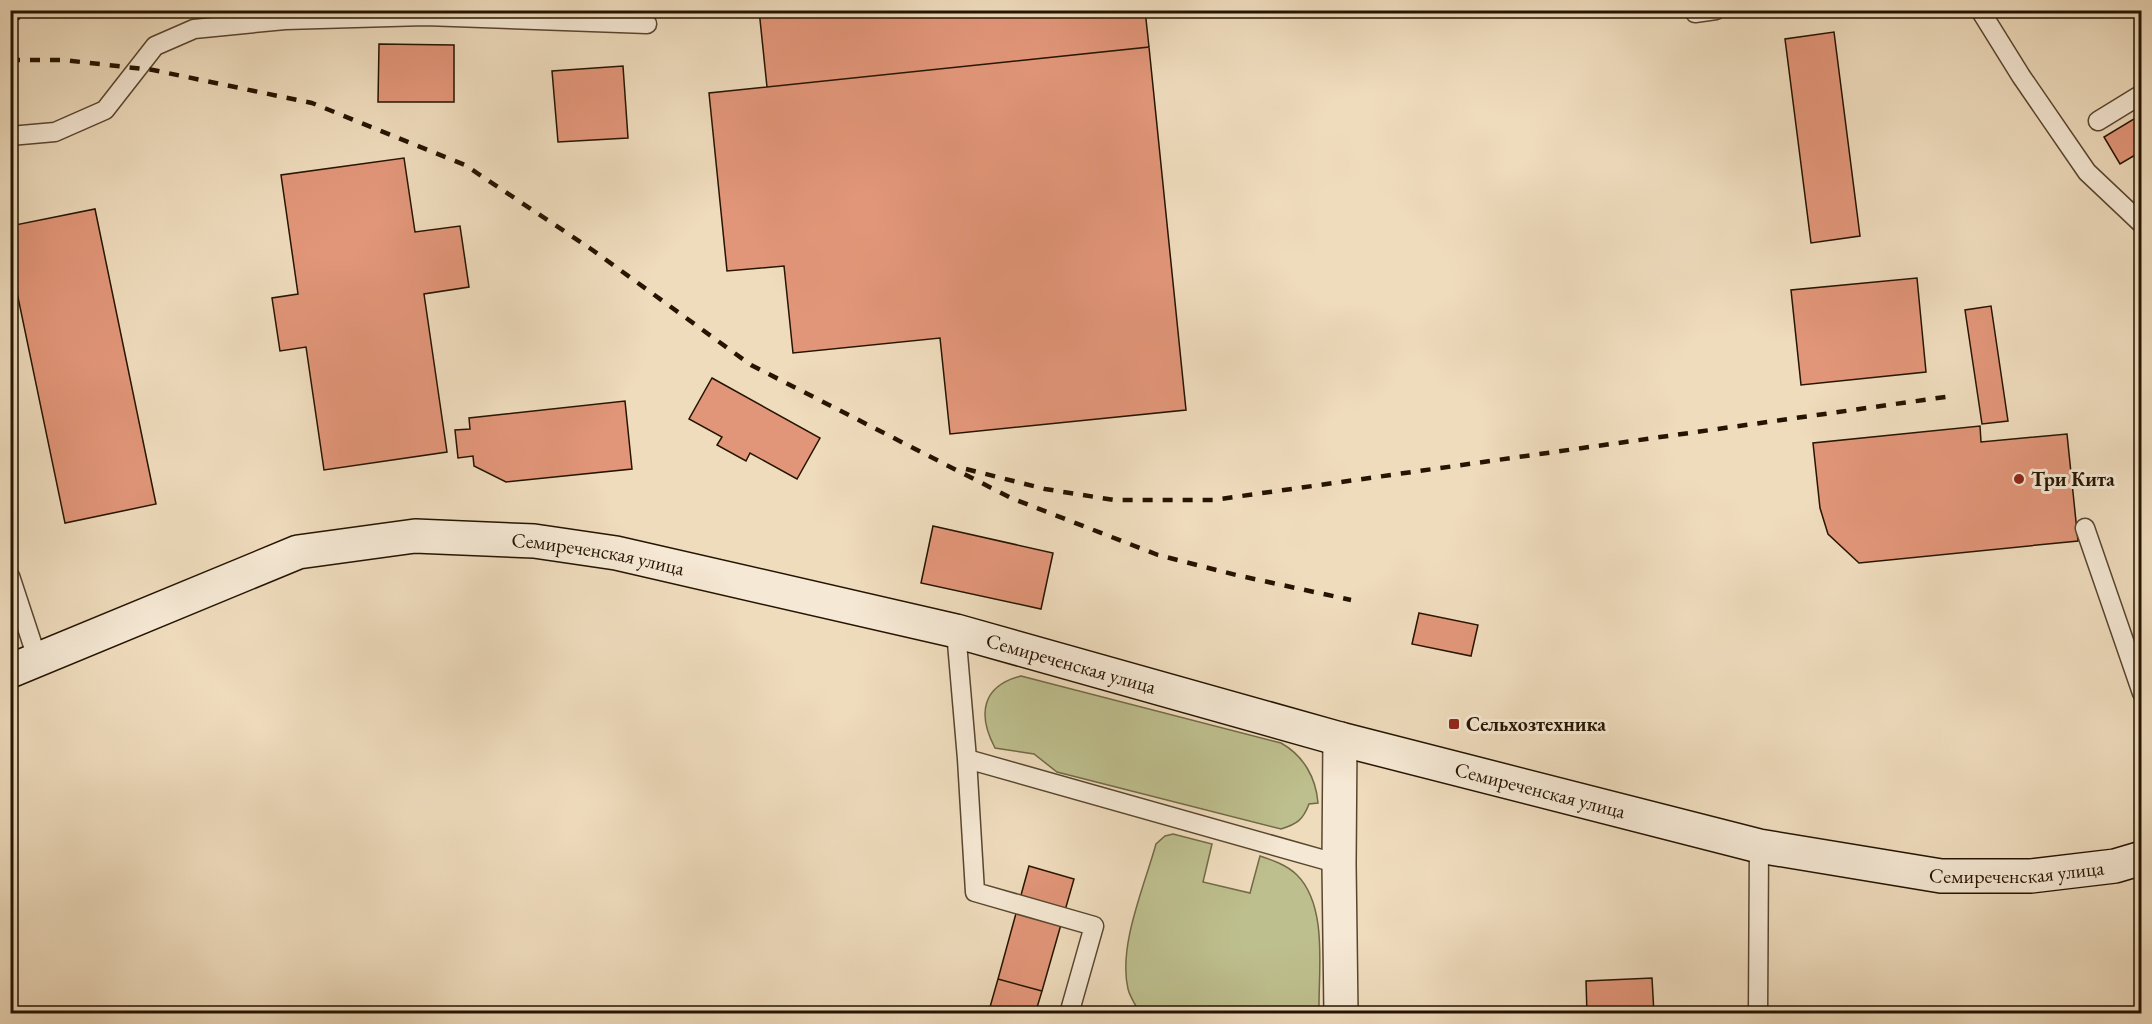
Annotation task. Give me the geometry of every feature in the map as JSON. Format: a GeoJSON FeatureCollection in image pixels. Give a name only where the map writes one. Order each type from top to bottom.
{"type":"FeatureCollection","features":[{"type":"Feature","properties":{"kind":"main road","name":"Семиреченская улица"},"geometry":{"type":"LineString","coordinates":[[24,666],[298,552],[415,536],[534,541],[616,553],[956,631],[1340,739],[1760,846],[1941,876],[2031,876],[2115,866],[2142,858]]}},
{"type":"Feature","properties":{"kind":"main road"},"geometry":{"type":"LineString","coordinates":[[1340,739],[1341,1014]]}},
{"type":"Feature","properties":{"kind":"lane"},"geometry":{"type":"LineString","coordinates":[[1695,13],[1716,10]]}},
{"type":"Feature","properties":{"kind":"lane"},"geometry":{"type":"LineString","coordinates":[[1980,10],[2021,76],[2086,172],[2142,224]]}},
{"type":"Feature","properties":{"kind":"lane"},"geometry":{"type":"LineString","coordinates":[[10,136],[55,132],[105,110],[155,46],[194,29],[285,20],[428,14],[648,24]]}},
{"type":"Feature","properties":{"kind":"lane"},"geometry":{"type":"LineString","coordinates":[[2098,121],[2142,94]]}},
{"type":"Feature","properties":{"kind":"lane"},"geometry":{"type":"LineString","coordinates":[[2085,528],[2142,693]]}},
{"type":"Feature","properties":{"kind":"lane"},"geometry":{"type":"LineString","coordinates":[[10,576],[24,666]]}},
{"type":"Feature","properties":{"kind":"lane"},"geometry":{"type":"LineString","coordinates":[[956,631],[975,892],[1094,926],[1069,1014]]}},
{"type":"Feature","properties":{"kind":"lane"},"geometry":{"type":"LineString","coordinates":[[967,759],[1339,864]]}},
{"type":"Feature","properties":{"kind":"lane"},"geometry":{"type":"LineString","coordinates":[[1758,1014],[1760,846]]}},
{"type":"Feature","properties":{"kind":"green space"},"geometry":{"type":"Polygon","coordinates":[[[1021,676],[1281,743],[1296,754],[1307,768],[1315,785],[1318,803],[1309,804],[1299,821],[1281,829],[1057,772],[1034,754],[995,748],[986,724],[987,703],[991,694],[998,687],[1021,676]]]}},
{"type":"Feature","properties":{"kind":"green space"},"geometry":{"type":"Polygon","coordinates":[[[1173,834],[1212,844],[1203,882],[1250,893],[1260,856],[1284,866],[1297,875],[1307,888],[1317,919],[1320,972],[1319,1005],[1316,1013],[1140,1013],[1128,989],[1126,954],[1129,936],[1156,844],[1165,836],[1173,834]]]}},
{"type":"Feature","properties":{"kind":"building"},"geometry":{"type":"Polygon","coordinates":[[[759,10],[1145,10],[1149,47],[767,87],[759,10]]]}},
{"type":"Feature","properties":{"kind":"building"},"geometry":{"type":"Polygon","coordinates":[[[1834,32],[1860,236],[1811,243],[1785,39],[1834,32]]]}},
{"type":"Feature","properties":{"kind":"building"},"geometry":{"type":"Polygon","coordinates":[[[379,44],[454,45],[454,102],[378,102],[379,44]]]}},
{"type":"Feature","properties":{"kind":"building"},"geometry":{"type":"Polygon","coordinates":[[[1149,47],[1186,410],[950,434],[940,338],[793,353],[784,266],[727,271],[709,93],[1149,47]]]}},
{"type":"Feature","properties":{"kind":"building"},"geometry":{"type":"Polygon","coordinates":[[[623,66],[628,138],[558,142],[552,71],[623,66]]]}},
{"type":"Feature","properties":{"kind":"building"},"geometry":{"type":"Polygon","coordinates":[[[2142,114],[2142,151],[2120,164],[2104,137],[2142,114]]]}},
{"type":"Feature","properties":{"kind":"building"},"geometry":{"type":"Polygon","coordinates":[[[404,158],[415,232],[460,226],[469,287],[424,294],[447,452],[324,470],[306,347],[280,351],[272,298],[298,294],[281,175],[404,158]]]}},
{"type":"Feature","properties":{"kind":"building"},"geometry":{"type":"Polygon","coordinates":[[[95,209],[156,504],[65,523],[10,259],[10,226],[95,209]]]}},
{"type":"Feature","properties":{"kind":"building"},"geometry":{"type":"Polygon","coordinates":[[[1917,278],[1926,372],[1801,385],[1791,290],[1917,278]]]}},
{"type":"Feature","properties":{"kind":"building"},"geometry":{"type":"Polygon","coordinates":[[[1991,306],[2008,421],[1982,424],[1965,310],[1991,306]]]}},
{"type":"Feature","properties":{"kind":"building"},"geometry":{"type":"Polygon","coordinates":[[[712,378],[820,438],[797,479],[750,453],[746,461],[717,445],[722,437],[689,419],[712,378]]]}},
{"type":"Feature","properties":{"kind":"building"},"geometry":{"type":"Polygon","coordinates":[[[625,401],[632,469],[506,482],[474,466],[473,456],[458,458],[455,430],[470,429],[469,418],[625,401]]]}},
{"type":"Feature","properties":{"kind":"building"},"geometry":{"type":"Polygon","coordinates":[[[1980,426],[1981,442],[2067,434],[2078,541],[1859,563],[1828,534],[1820,508],[1813,443],[1980,426]]]}},
{"type":"Feature","properties":{"kind":"building"},"geometry":{"type":"Polygon","coordinates":[[[933,526],[1053,553],[1041,609],[921,583],[933,526]]]}},
{"type":"Feature","properties":{"kind":"building"},"geometry":{"type":"Polygon","coordinates":[[[1419,613],[1478,625],[1471,656],[1412,644],[1419,613]]]}},
{"type":"Feature","properties":{"kind":"building"},"geometry":{"type":"Polygon","coordinates":[[[1029,866],[1074,879],[1042,991],[998,979],[1029,866]]]}},
{"type":"Feature","properties":{"kind":"building"},"geometry":{"type":"Polygon","coordinates":[[[1652,978],[1654,1014],[1587,1014],[1586,981],[1652,978]]]}},
{"type":"Feature","properties":{"kind":"building"},"geometry":{"type":"Polygon","coordinates":[[[998,979],[1042,991],[1035,1014],[988,1014],[998,979]]]}},
{"type":"Feature","properties":{"kind":"railway"},"geometry":{"type":"LineString","coordinates":[[10,19],[60,10]]}},
{"type":"Feature","properties":{"kind":"railway"},"geometry":{"type":"LineString","coordinates":[[10,60],[63,60],[153,70],[312,103],[465,165],[591,249],[751,365],[1011,498],[1158,555],[1351,600]]}},
{"type":"Feature","properties":{"kind":"railway"},"geometry":{"type":"LineString","coordinates":[[966,469],[1045,489],[1114,500],[1213,500],[1952,396]]}},
{"type":"Feature","properties":{"kind":"place","name":"Три Кита"},"geometry":{"type":"Point","coordinates":[2019,479]}},
{"type":"Feature","properties":{"kind":"place","name":"Сельхозтехника"},"geometry":{"type":"Point","coordinates":[1454,724]}}]}
